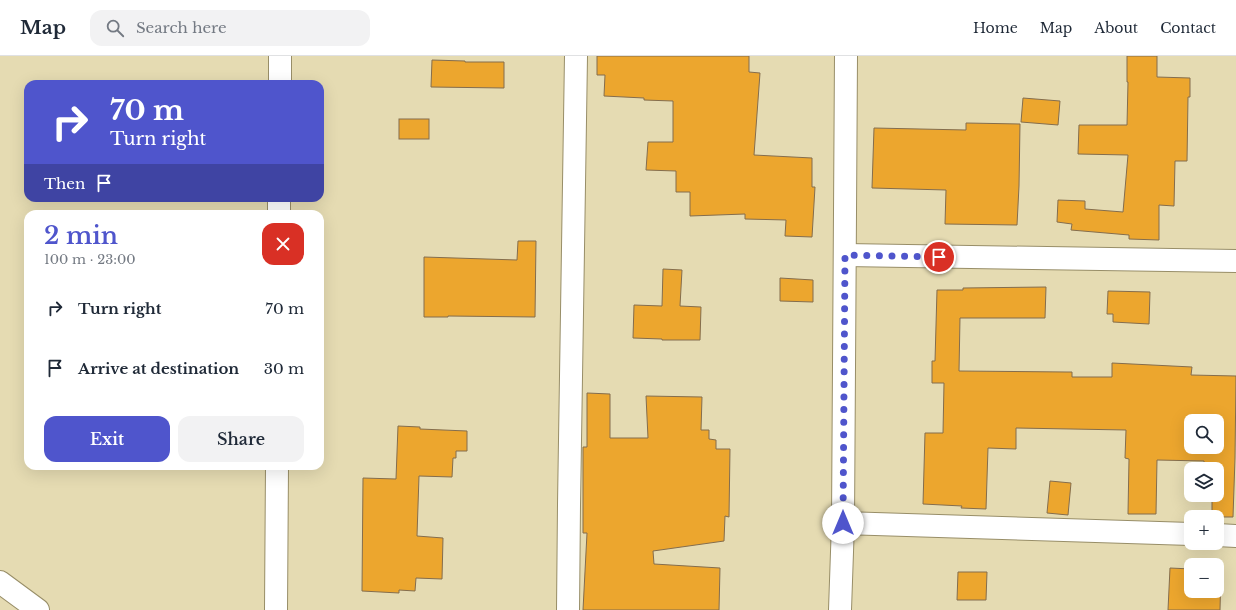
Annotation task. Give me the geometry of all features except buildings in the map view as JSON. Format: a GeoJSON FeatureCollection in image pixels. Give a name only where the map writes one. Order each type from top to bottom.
{"type":"FeatureCollection","features":[{"type":"Feature","properties":{"kind":"street"},"geometry":{"type":"LineString","coordinates":[[280,56],[280,80]]}},
{"type":"Feature","properties":{"kind":"street"},"geometry":{"type":"LineString","coordinates":[[568,610],[576,56]]}},
{"type":"Feature","properties":{"kind":"street"},"geometry":{"type":"LineString","coordinates":[[840,610],[843,523],[846,56]]}},
{"type":"Feature","properties":{"kind":"street"},"geometry":{"type":"LineString","coordinates":[[845,255],[1236,261]]}},
{"type":"Feature","properties":{"kind":"street"},"geometry":{"type":"LineString","coordinates":[[276,610],[277,470]]}},
{"type":"Feature","properties":{"kind":"street"},"geometry":{"type":"LineString","coordinates":[[843,523],[1184,534]]}},
{"type":"Feature","properties":{"kind":"street"},"geometry":{"type":"LineString","coordinates":[[1224,535],[1236,536]]}},
{"type":"Feature","properties":{"kind":"street"},"geometry":{"type":"LineString","coordinates":[[0,582],[38,610]]}},
{"type":"Feature","properties":{"kind":"route"},"geometry":{"type":"LineString","coordinates":[[843,523],[845,255],[939,257]]}}]}
